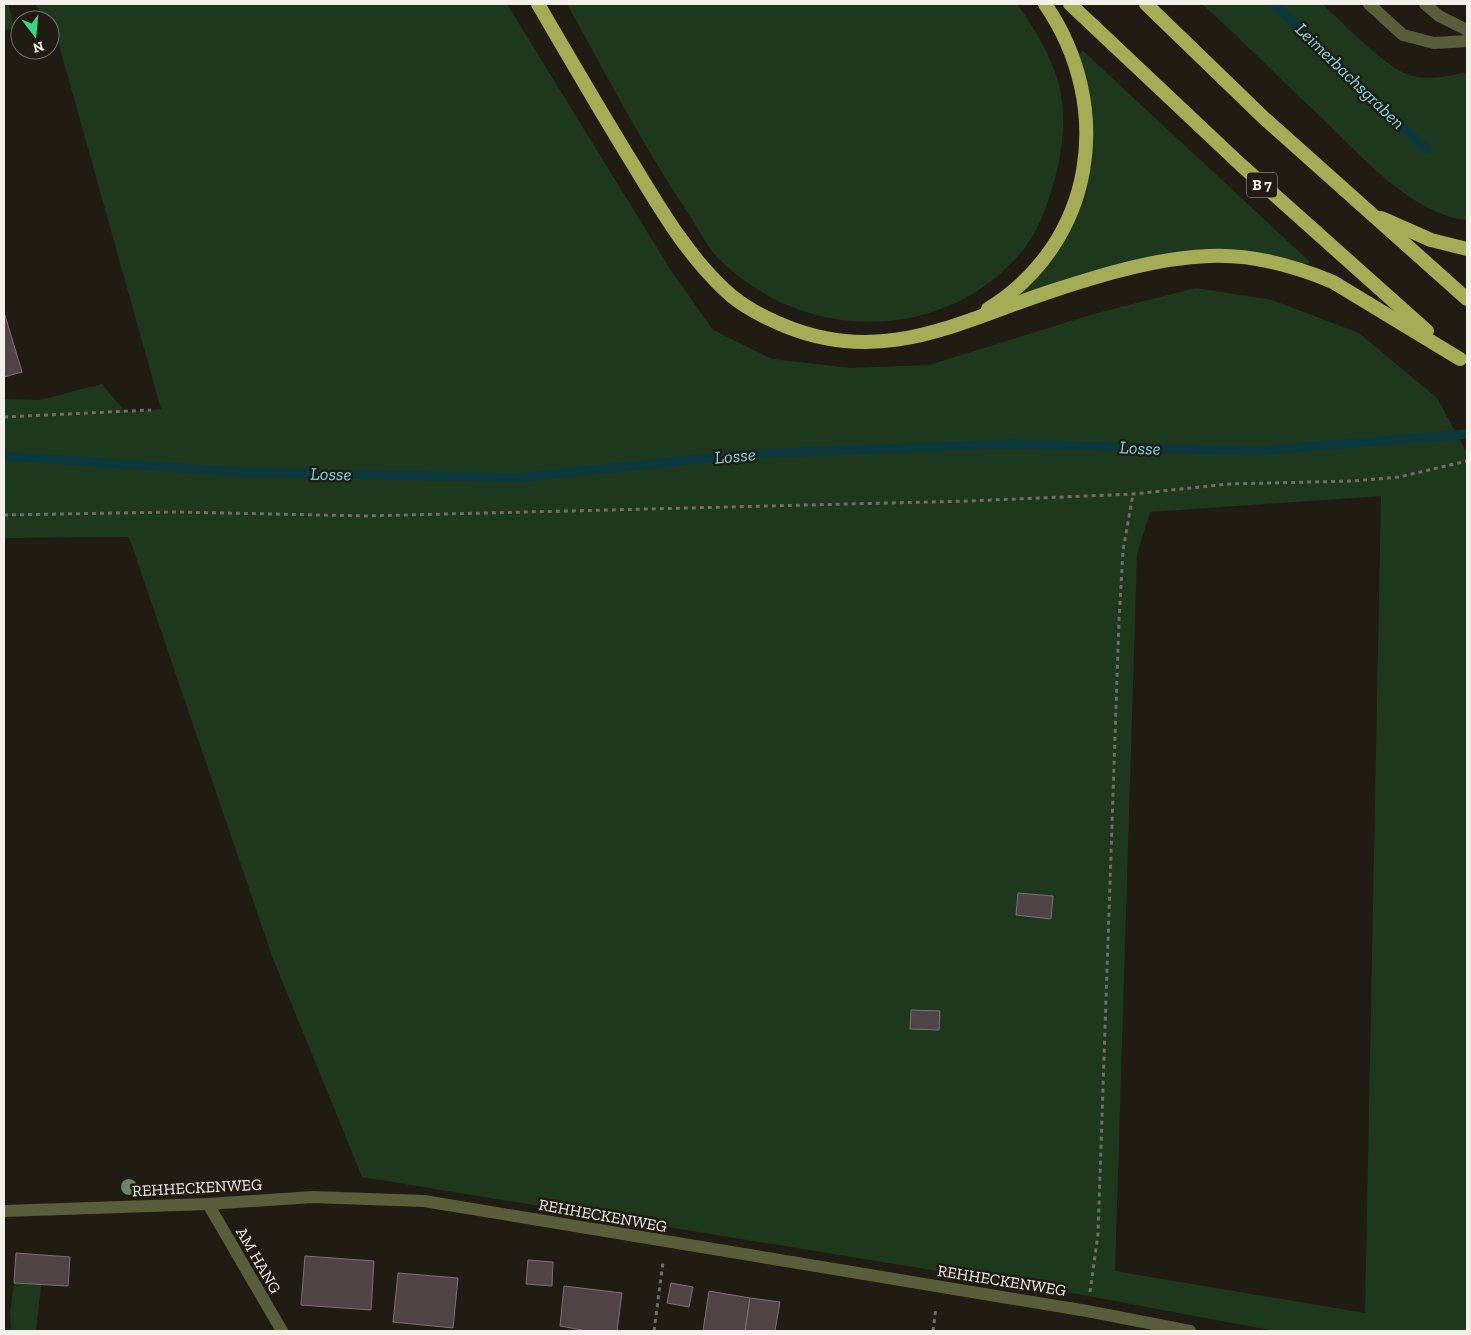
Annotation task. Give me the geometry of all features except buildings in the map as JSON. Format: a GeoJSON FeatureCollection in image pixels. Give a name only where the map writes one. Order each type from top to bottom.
{"type":"FeatureCollection","features":[{"type":"Feature","properties":{"kind":"highway"},"geometry":{"type":"LineString","coordinates":[[538,4],[666,216],[705,268],[739,302],[754,312],[793,329],[836,340],[871,342],[906,340],[962,323],[1054,290],[1132,268],[1191,257],[1231,256],[1272,263],[1333,282],[1464,362]]}},
{"type":"Feature","properties":{"kind":"highway"},"geometry":{"type":"LineString","coordinates":[[962,323],[1012,293],[1043,260],[1062,230],[1080,182],[1087,140],[1084,94],[1065,38],[1045,4]]}},
{"type":"Feature","properties":{"kind":"highway","name":"B 7"},"geometry":{"type":"LineString","coordinates":[[1070,4],[1241,165],[1464,362]]}},
{"type":"Feature","properties":{"kind":"highway"},"geometry":{"type":"LineString","coordinates":[[1146,4],[1265,119],[1368,213],[1467,298]]}},
{"type":"Feature","properties":{"kind":"highway"},"geometry":{"type":"LineString","coordinates":[[1368,213],[1431,240],[1467,249]]}},
{"type":"Feature","properties":{"kind":"street"},"geometry":{"type":"LineString","coordinates":[[1369,4],[1403,35],[1434,42],[1467,41]]}},
{"type":"Feature","properties":{"kind":"street"},"geometry":{"type":"LineString","coordinates":[[1426,4],[1438,16],[1467,30]]}},
{"type":"Feature","properties":{"kind":"street","name":"REHHECKENWEG"},"geometry":{"type":"LineString","coordinates":[[4,1211],[208,1204],[312,1197],[424,1201],[1087,1310],[1190,1331]]}},
{"type":"Feature","properties":{"kind":"street","name":"AM HANG"},"geometry":{"type":"LineString","coordinates":[[208,1204],[282,1331]]}},
{"type":"Feature","properties":{"kind":"path"},"geometry":{"type":"LineString","coordinates":[[4,417],[151,410]]}},
{"type":"Feature","properties":{"kind":"path"},"geometry":{"type":"LineString","coordinates":[[4,515],[174,512],[366,516],[798,506],[1133,494],[1229,484],[1399,477],[1467,461]]}},
{"type":"Feature","properties":{"kind":"path"},"geometry":{"type":"LineString","coordinates":[[1087,1310],[1098,1234],[1119,610],[1123,551],[1133,494]]}},
{"type":"Feature","properties":{"kind":"path"},"geometry":{"type":"LineString","coordinates":[[654,1331],[664,1260]]}},
{"type":"Feature","properties":{"kind":"path"},"geometry":{"type":"LineString","coordinates":[[933,1331],[936,1310]]}},
{"type":"Feature","properties":{"kind":"green space"},"geometry":{"type":"Polygon","coordinates":[[[4,4],[8,4],[10,29],[4,31],[4,4]]]}},
{"type":"Feature","properties":{"kind":"green space"},"geometry":{"type":"Polygon","coordinates":[[[35,4],[507,4],[670,269],[713,330],[772,359],[851,368],[929,365],[1097,313],[1196,288],[1272,300],[1359,333],[1437,398],[1467,453],[1467,1331],[1274,1331],[1072,1293],[362,1177],[272,956],[129,537],[4,538],[4,399],[40,400],[102,384],[125,412],[161,409],[60,48],[60,10],[40,10],[35,4]],[[1381,496],[1150,512],[1137,554],[1115,1271],[1365,1313],[1381,496]]]}},
{"type":"Feature","properties":{"kind":"green space"},"geometry":{"type":"Polygon","coordinates":[[[567,4],[1017,4],[1044,47],[1056,75],[1062,101],[1063,127],[1058,166],[1039,224],[1024,249],[992,280],[956,303],[917,316],[876,322],[834,319],[794,308],[756,288],[721,261],[712,251],[640,136],[567,4]]]}},
{"type":"Feature","properties":{"kind":"green space"},"geometry":{"type":"Polygon","coordinates":[[[1202,4],[1322,4],[1376,54],[1409,75],[1431,78],[1467,72],[1467,220],[1447,216],[1427,207],[1389,181],[1202,4]]]}},
{"type":"Feature","properties":{"kind":"green space"},"geometry":{"type":"Polygon","coordinates":[[[1083,51],[1309,261],[1309,264],[1226,253],[1015,298],[1071,220],[1088,94],[1079,54],[1083,51]]]}},
{"type":"Feature","properties":{"kind":"green space"},"geometry":{"type":"Polygon","coordinates":[[[14,1283],[41,1285],[36,1331],[11,1331],[10,1312],[14,1283]]]}},
{"type":"Feature","properties":{"kind":"waterway","name":"Leimerbachsgraben"},"geometry":{"type":"LineString","coordinates":[[1274,4],[1426,149]]}},
{"type":"Feature","properties":{"kind":"waterway","name":"Losse"},"geometry":{"type":"LineString","coordinates":[[4,456],[240,472],[516,478],[748,454],[1011,444],[1256,451],[1467,434]]}}]}
